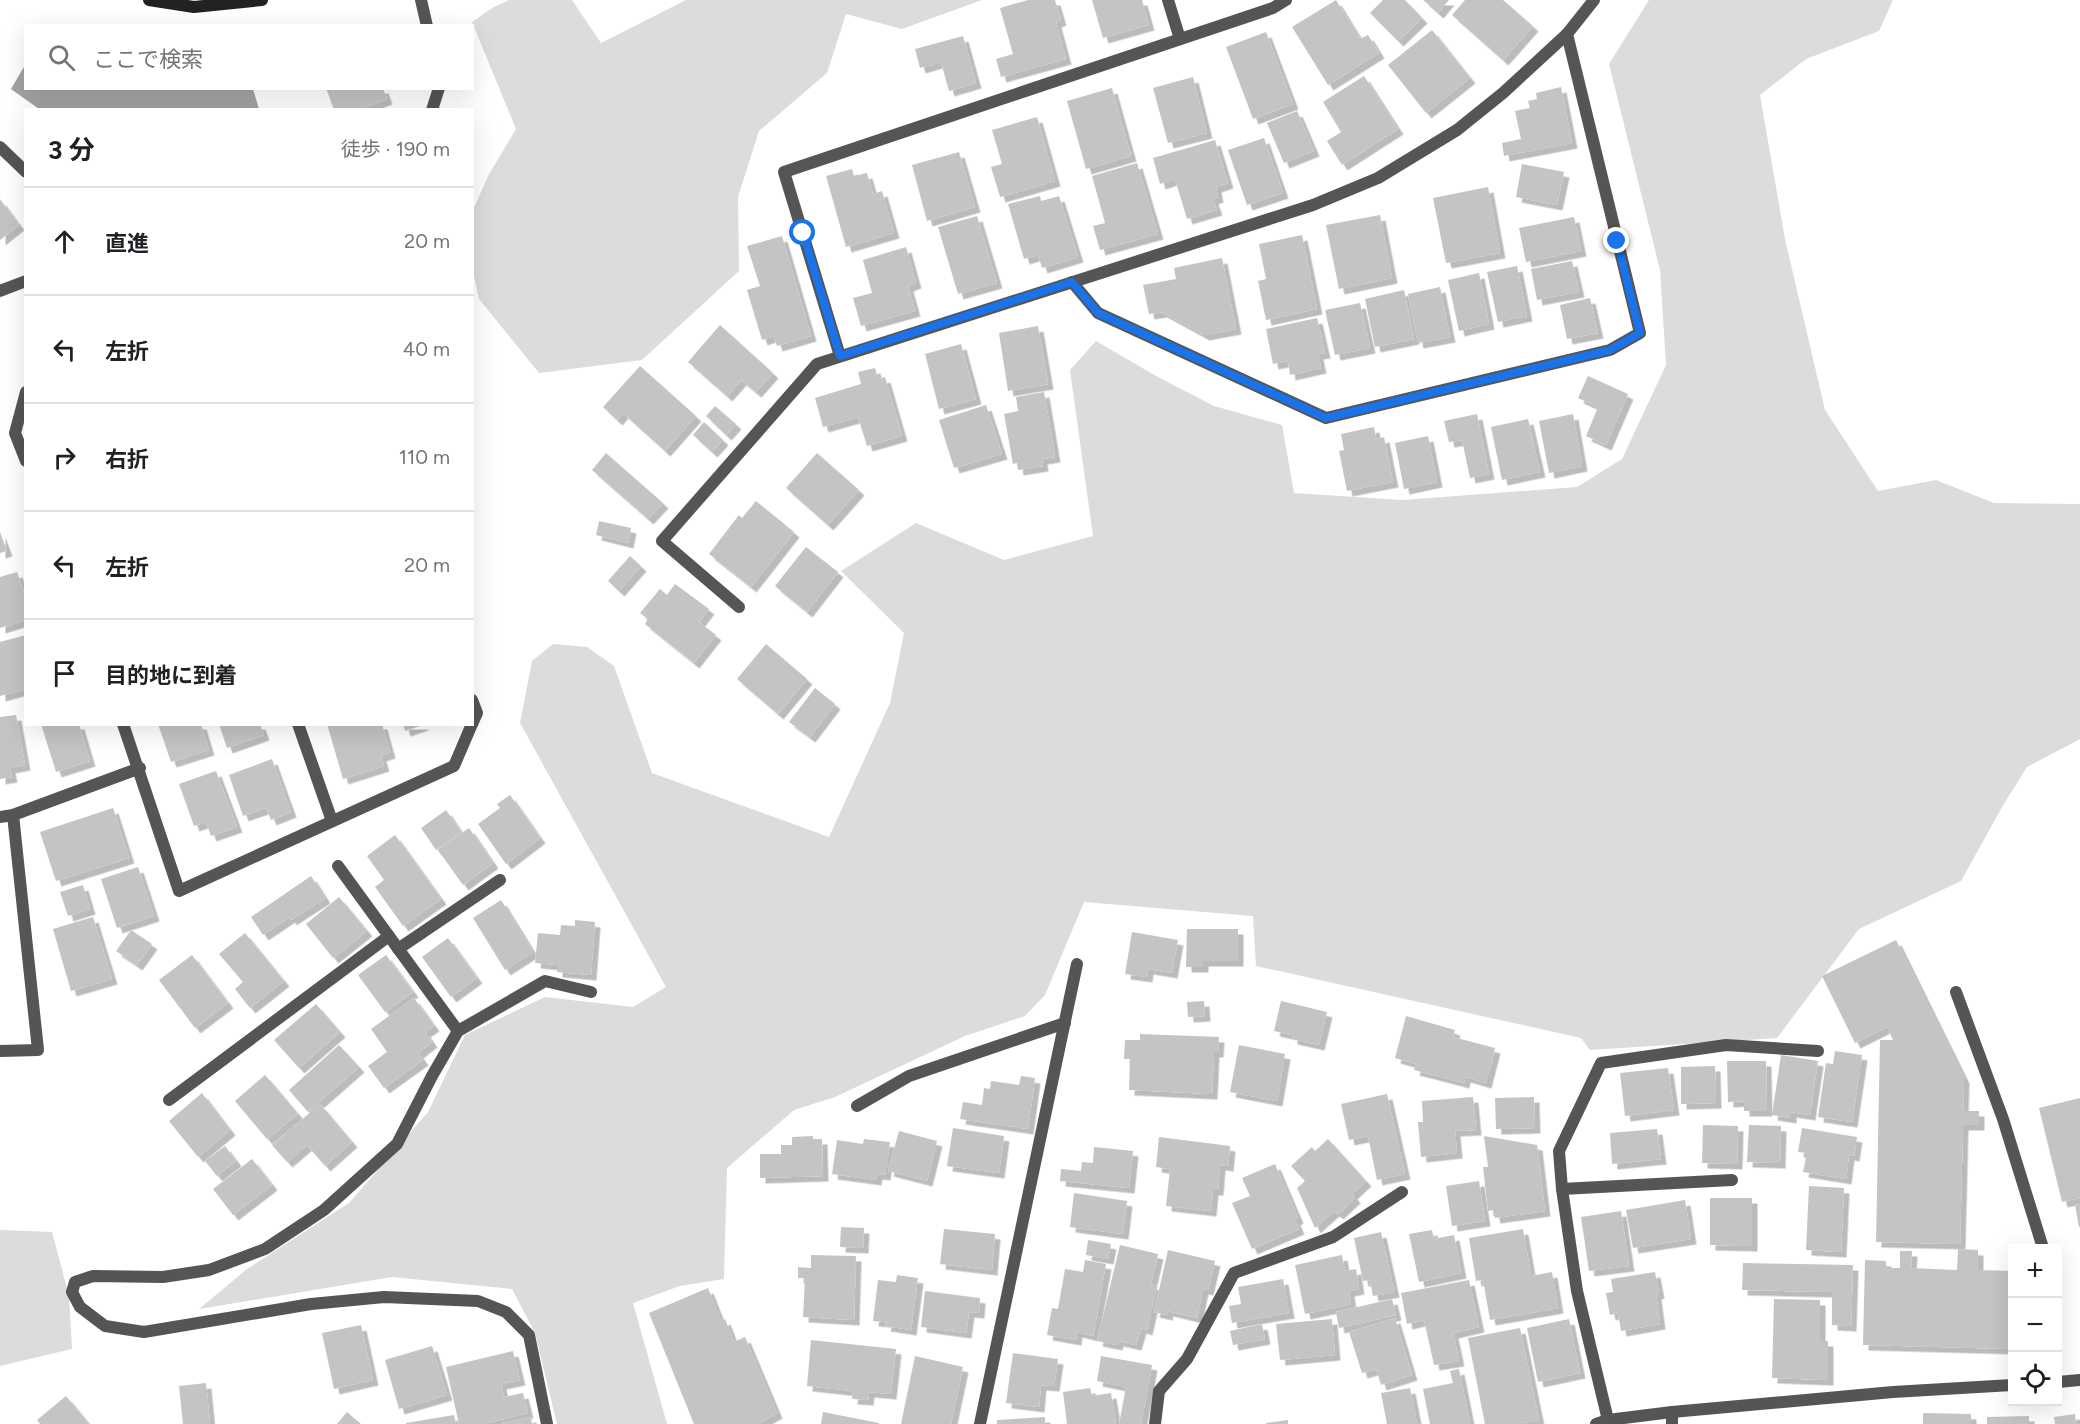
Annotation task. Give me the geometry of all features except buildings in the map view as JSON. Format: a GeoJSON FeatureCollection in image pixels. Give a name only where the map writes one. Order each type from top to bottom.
{"type":"FeatureCollection","features":[{"type":"Feature","properties":{"kind":"street"},"geometry":{"type":"LineString","coordinates":[[149,0],[194,7],[262,0]]}},
{"type":"Feature","properties":{"kind":"street"},"geometry":{"type":"LineString","coordinates":[[421,0],[427,24]]}},
{"type":"Feature","properties":{"kind":"street"},"geometry":{"type":"LineString","coordinates":[[1168,0],[1180,39]]}},
{"type":"Feature","properties":{"kind":"street"},"geometry":{"type":"LineString","coordinates":[[840,356],[784,172],[1273,8],[1286,0]]}},
{"type":"Feature","properties":{"kind":"street"},"geometry":{"type":"LineString","coordinates":[[739,607],[662,541],[817,364],[1313,205],[1378,178],[1457,130],[1503,93],[1567,34],[1594,0]]}},
{"type":"Feature","properties":{"kind":"street"},"geometry":{"type":"LineString","coordinates":[[1072,282],[1098,313],[1326,418],[1610,350],[1640,333],[1567,34]]}},
{"type":"Feature","properties":{"kind":"street"},"geometry":{"type":"LineString","coordinates":[[433,108],[438,90]]}},
{"type":"Feature","properties":{"kind":"street"},"geometry":{"type":"LineString","coordinates":[[0,147],[24,170]]}},
{"type":"Feature","properties":{"kind":"street"},"geometry":{"type":"LineString","coordinates":[[0,291],[24,283]]}},
{"type":"Feature","properties":{"kind":"street"},"geometry":{"type":"LineString","coordinates":[[24,399],[15,433],[24,456]]}},
{"type":"Feature","properties":{"kind":"street"},"geometry":{"type":"LineString","coordinates":[[474,705],[477,713],[474,720]]}},
{"type":"Feature","properties":{"kind":"street"},"geometry":{"type":"LineString","coordinates":[[124,726],[140,768],[179,891],[454,766],[471,726]]}},
{"type":"Feature","properties":{"kind":"street"},"geometry":{"type":"LineString","coordinates":[[299,726],[332,821]]}},
{"type":"Feature","properties":{"kind":"street"},"geometry":{"type":"LineString","coordinates":[[0,1051],[38,1050],[6,816],[140,768]]}},
{"type":"Feature","properties":{"kind":"street"},"geometry":{"type":"LineString","coordinates":[[338,866],[458,1031]]}},
{"type":"Feature","properties":{"kind":"street"},"geometry":{"type":"LineString","coordinates":[[398,949],[500,880]]}},
{"type":"Feature","properties":{"kind":"street"},"geometry":{"type":"LineString","coordinates":[[169,1100],[389,936]]}},
{"type":"Feature","properties":{"kind":"street"},"geometry":{"type":"LineString","coordinates":[[980,1424],[1077,964]]}},
{"type":"Feature","properties":{"kind":"street"},"geometry":{"type":"LineString","coordinates":[[547,1424],[529,1335],[506,1312],[478,1301],[363,1299],[311,1304],[144,1332],[105,1326],[80,1307],[72,1292],[75,1282],[93,1276],[163,1277],[209,1270],[265,1249],[324,1210],[397,1144],[458,1031],[545,981],[591,992]]}},
{"type":"Feature","properties":{"kind":"street"},"geometry":{"type":"LineString","coordinates":[[1956,992],[2003,1119],[2042,1244]]}},
{"type":"Feature","properties":{"kind":"street"},"geometry":{"type":"LineString","coordinates":[[856,1106],[909,1076],[1065,1023]]}},
{"type":"Feature","properties":{"kind":"street"},"geometry":{"type":"LineString","coordinates":[[1818,1051],[1726,1045],[1601,1063],[1559,1151],[1562,1189],[1577,1291],[1602,1422],[1672,1418],[1882,1393],[2008,1384]]}},
{"type":"Feature","properties":{"kind":"street"},"geometry":{"type":"LineString","coordinates":[[1562,1189],[1732,1180]]}},
{"type":"Feature","properties":{"kind":"street"},"geometry":{"type":"LineString","coordinates":[[1155,1424],[1159,1391],[1187,1359],[1234,1273],[1333,1237],[1402,1192]]}},
{"type":"Feature","properties":{"kind":"street"},"geometry":{"type":"LineString","coordinates":[[2062,1382],[2080,1380]]}},
{"type":"Feature","properties":{"kind":"shaded area"},"geometry":{"type":"Polygon","coordinates":[[[509,0],[572,0],[601,43],[686,0],[982,0],[902,29],[846,14],[827,73],[759,131],[738,197],[739,271],[642,360],[539,373],[479,299],[474,276],[474,208],[488,176],[516,129],[472,22],[492,8],[509,0]]]}},
{"type":"Feature","properties":{"kind":"shaded area"},"geometry":{"type":"Polygon","coordinates":[[[1649,0],[1893,0],[1879,31],[1806,59],[1760,95],[1785,239],[1825,410],[1878,491],[1936,480],[1994,503],[2080,504],[2080,739],[2027,767],[1961,881],[1859,929],[1777,1038],[1590,1050],[1581,1038],[1256,966],[1253,916],[1084,902],[1045,995],[1025,1016],[965,1036],[835,1097],[794,1110],[727,1168],[724,1279],[680,1286],[633,1303],[667,1424],[557,1424],[535,1333],[512,1289],[392,1277],[199,1309],[247,1269],[349,1203],[428,1112],[465,1035],[545,997],[633,1007],[666,987],[520,723],[532,661],[553,644],[587,647],[614,666],[652,773],[829,837],[890,703],[904,633],[841,571],[916,523],[1004,560],[1093,536],[1070,370],[1096,341],[1214,406],[1282,425],[1294,493],[1402,500],[1577,487],[1622,459],[1666,365],[1660,270],[1609,64],[1649,0]]]}},
{"type":"Feature","properties":{"kind":"shaded area"},"geometry":{"type":"Polygon","coordinates":[[[24,67],[24,90],[253,90],[259,108],[38,108],[11,89],[24,67]]]}},
{"type":"Feature","properties":{"kind":"shaded area"},"geometry":{"type":"Polygon","coordinates":[[[0,1230],[52,1232],[69,1296],[72,1349],[0,1366],[0,1230]]]}},
{"type":"Feature","properties":{"kind":"route"},"geometry":{"type":"LineString","coordinates":[[803,233],[840,356],[1072,282],[1098,313],[1326,418],[1610,350],[1640,333],[1617,241]]}}]}
